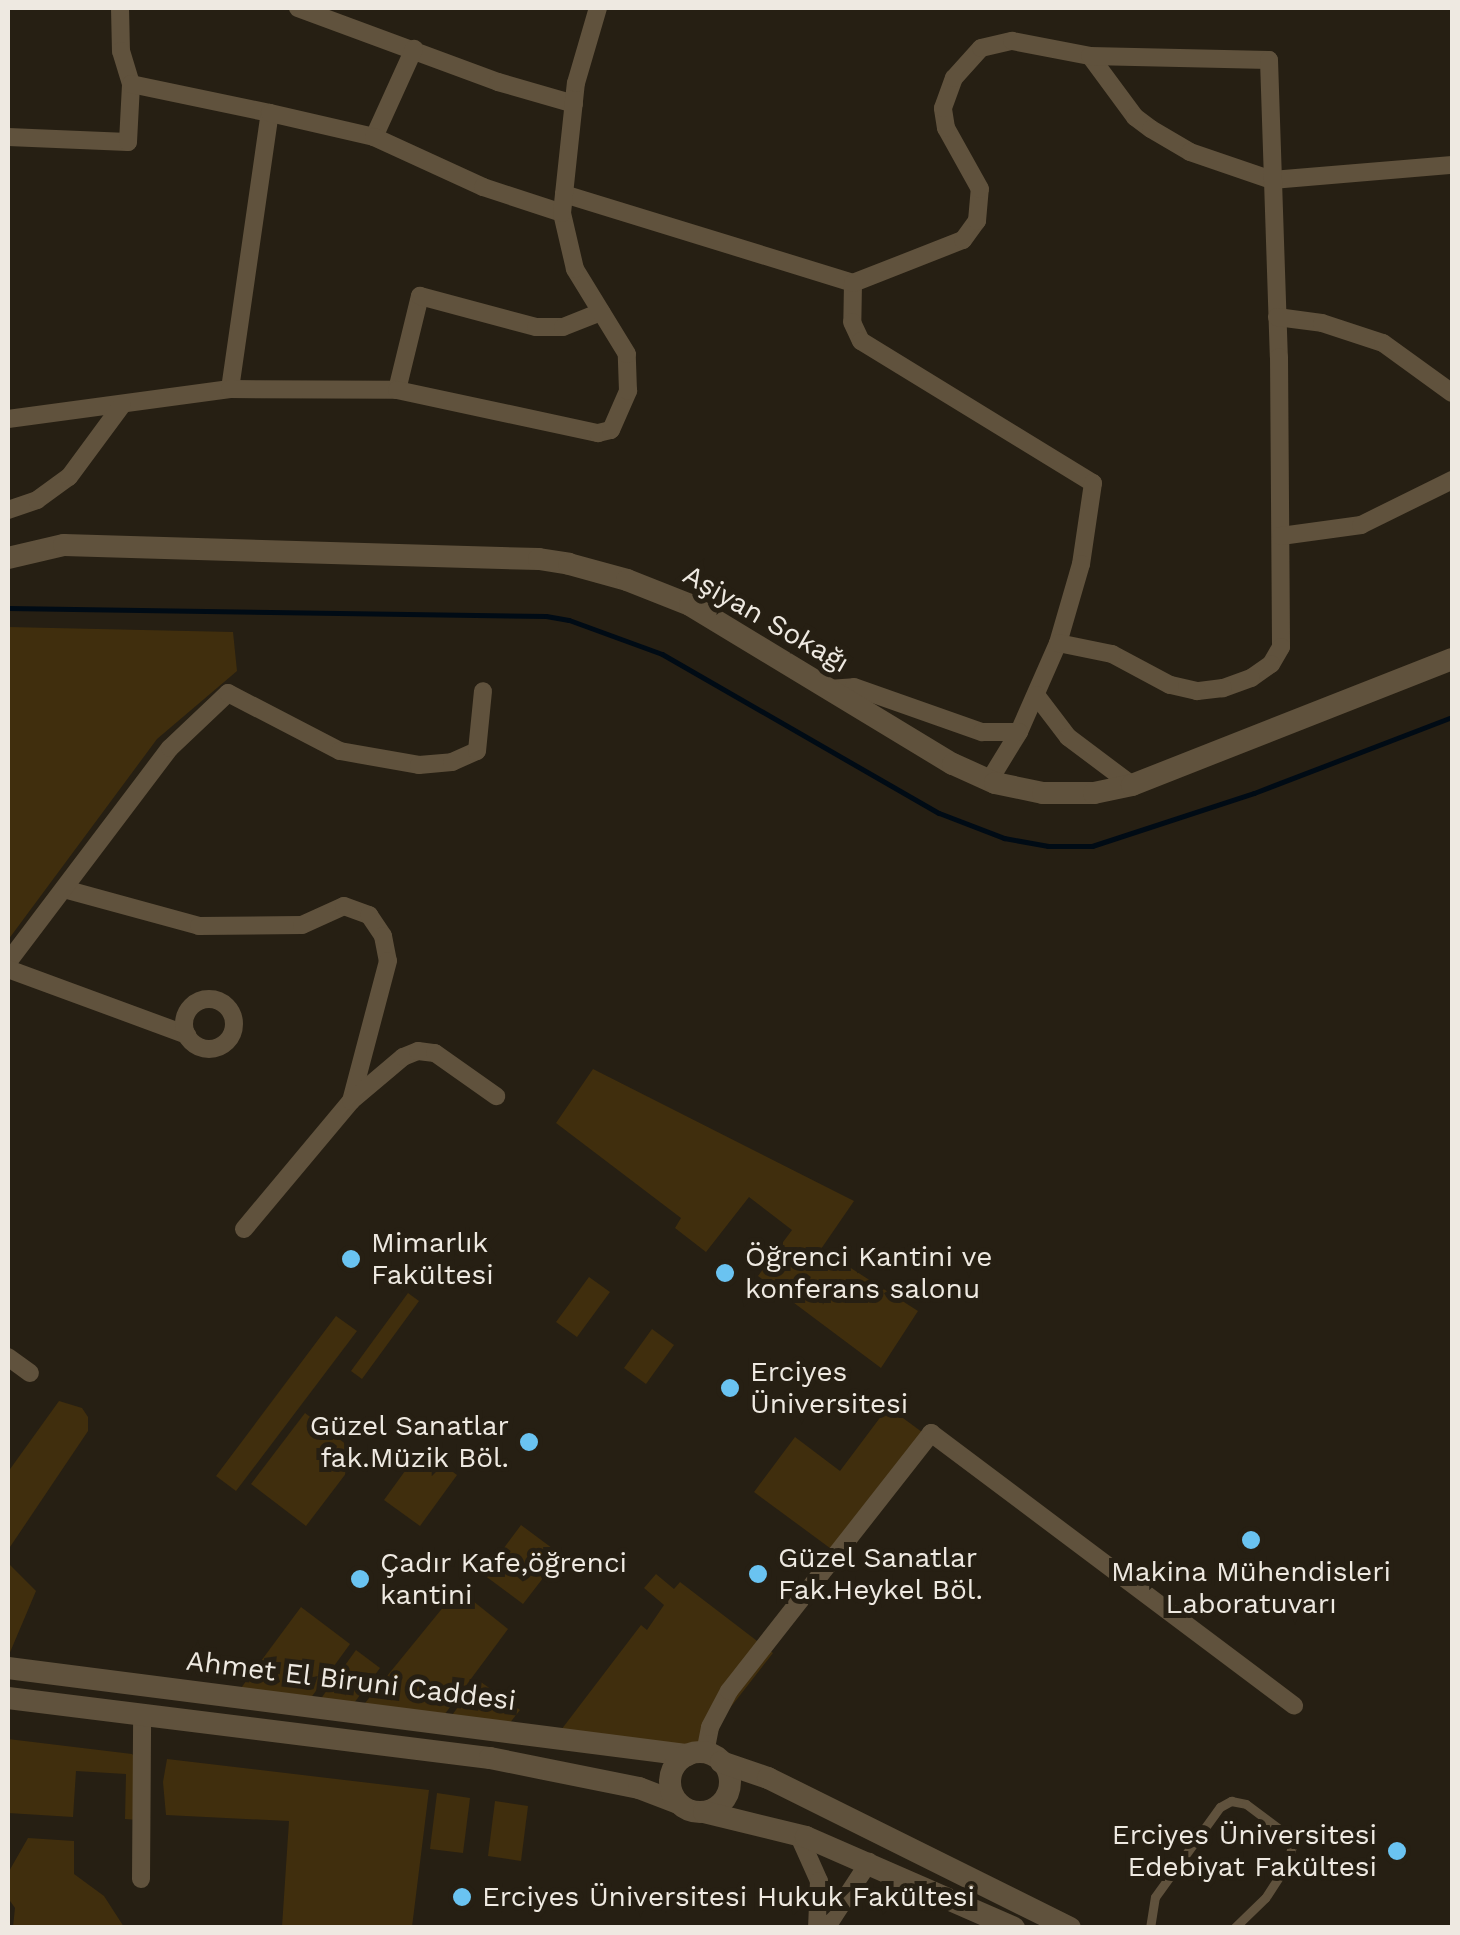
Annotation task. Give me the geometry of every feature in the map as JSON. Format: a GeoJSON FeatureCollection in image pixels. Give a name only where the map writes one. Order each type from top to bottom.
{"type":"FeatureCollection","features":[{"type":"Feature","properties":{"kind":"street"},"geometry":{"type":"LineString","coordinates":[[8,138],[128,142],[131,84],[120,51],[120,8]]}},
{"type":"Feature","properties":{"kind":"street"},"geometry":{"type":"LineString","coordinates":[[298,8],[498,82],[574,104]]}},
{"type":"Feature","properties":{"kind":"street"},"geometry":{"type":"LineString","coordinates":[[8,420],[230,389],[397,390],[605,433],[615,427],[624,407],[630,366],[623,342],[575,269],[563,203],[574,104],[598,8]]}},
{"type":"Feature","properties":{"kind":"street"},"geometry":{"type":"LineString","coordinates":[[131,84],[374,137],[483,186],[563,203],[853,283],[963,240],[977,222],[980,188],[946,128],[943,108],[954,78],[974,53],[989,44],[1012,41],[1090,56],[1269,60],[1284,638],[1271,664],[1251,678],[1223,688],[1185,690],[1112,654],[1058,644]]}},
{"type":"Feature","properties":{"kind":"street"},"geometry":{"type":"LineString","coordinates":[[374,137],[414,49]]}},
{"type":"Feature","properties":{"kind":"street"},"geometry":{"type":"LineString","coordinates":[[1090,56],[1136,117],[1151,129],[1190,152],[1272,180],[1452,165]]}},
{"type":"Feature","properties":{"kind":"street"},"geometry":{"type":"LineString","coordinates":[[230,389],[270,113]]}},
{"type":"Feature","properties":{"kind":"street"},"geometry":{"type":"LineString","coordinates":[[853,283],[852,322],[861,342],[1093,482],[1081,564],[1058,644],[1018,732],[989,781]]}},
{"type":"Feature","properties":{"kind":"street"},"geometry":{"type":"LineString","coordinates":[[397,390],[420,296],[536,327],[577,324],[602,312]]}},
{"type":"Feature","properties":{"kind":"street"},"geometry":{"type":"LineString","coordinates":[[1277,318],[1322,324],[1383,343],[1452,393]]}},
{"type":"Feature","properties":{"kind":"street"},"geometry":{"type":"LineString","coordinates":[[8,510],[37,500],[69,477],[122,405]]}},
{"type":"Feature","properties":{"kind":"street"},"geometry":{"type":"LineString","coordinates":[[1281,536],[1361,525],[1452,480]]}},
{"type":"Feature","properties":{"kind":"street","name":"Aşiyan Sokağı"},"geometry":{"type":"LineString","coordinates":[[8,558],[64,545],[539,559],[612,576],[690,605],[921,746],[989,781],[1030,792],[1068,795],[1132,785],[1452,659]]}},
{"type":"Feature","properties":{"kind":"street"},"geometry":{"type":"LineString","coordinates":[[828,688],[854,687],[982,732],[1018,732]]}},
{"type":"Feature","properties":{"kind":"street"},"geometry":{"type":"LineString","coordinates":[[187,1035],[8,966],[170,748],[228,693],[340,752],[419,765],[452,762],[478,751],[483,691]]}},
{"type":"Feature","properties":{"kind":"street"},"geometry":{"type":"LineString","coordinates":[[1036,695],[1068,737],[1132,785]]}},
{"type":"Feature","properties":{"kind":"street"},"geometry":{"type":"LineString","coordinates":[[64,888],[199,926],[302,925],[344,906],[369,915],[383,936],[388,960],[351,1101]]}},
{"type":"Feature","properties":{"kind":"street"},"geometry":{"type":"LineString","coordinates":[[244,1229],[351,1101],[403,1056],[418,1051],[443,1057],[496,1096]]}},
{"type":"Feature","properties":{"kind":"street"},"geometry":{"type":"LineString","coordinates":[[8,1357],[30,1373]]}},
{"type":"Feature","properties":{"kind":"street"},"geometry":{"type":"LineString","coordinates":[[678,1803],[670,1777],[704,1757],[715,1714],[729,1691],[932,1433],[1294,1706]]}},
{"type":"Feature","properties":{"kind":"street","name":"Ahmet El Biruni Caddesi"},"geometry":{"type":"LineString","coordinates":[[8,1668],[704,1757],[768,1778],[1070,1928]]}},
{"type":"Feature","properties":{"kind":"street"},"geometry":{"type":"LineString","coordinates":[[8,1698],[490,1758],[640,1788],[704,1812],[798,1834],[1014,1928]]}},
{"type":"Feature","properties":{"kind":"street"},"geometry":{"type":"LineString","coordinates":[[141,1879],[142,1716]]}},
{"type":"Feature","properties":{"kind":"street"},"geometry":{"type":"LineString","coordinates":[[704,1757],[729,1778],[726,1797],[704,1812]]}},
{"type":"Feature","properties":{"kind":"street"},"geometry":{"type":"LineString","coordinates":[[798,1834],[819,1881],[818,1928]]}},
{"type":"Feature","properties":{"kind":"street"},"geometry":{"type":"LineString","coordinates":[[826,1928],[869,1862]]}},
{"type":"Feature","properties":{"kind":"lane"},"geometry":{"type":"LineString","coordinates":[[1150,1928],[1155,1896],[1220,1807],[1231,1801],[1246,1804],[1294,1840],[1276,1882],[1234,1928]]}},
{"type":"Feature","properties":{"kind":"shaded area"},"geometry":{"type":"Polygon","coordinates":[[[8,627],[233,632],[237,671],[157,739],[8,940],[8,627]]]}},
{"type":"Feature","properties":{"kind":"shaded area"},"geometry":{"type":"Polygon","coordinates":[[[593,1069],[854,1201],[821,1249],[918,1311],[881,1368],[758,1276],[792,1230],[749,1197],[706,1252],[675,1228],[681,1218],[556,1123],[593,1069]]]}},
{"type":"Feature","properties":{"kind":"shaded area"},"geometry":{"type":"Polygon","coordinates":[[[589,1277],[610,1292],[577,1337],[556,1322],[589,1277]]]}},
{"type":"Feature","properties":{"kind":"shaded area"},"geometry":{"type":"Polygon","coordinates":[[[408,1293],[419,1301],[362,1379],[351,1371],[408,1293]]]}},
{"type":"Feature","properties":{"kind":"shaded area"},"geometry":{"type":"Polygon","coordinates":[[[336,1316],[357,1331],[236,1491],[216,1476],[336,1316]]]}},
{"type":"Feature","properties":{"kind":"shaded area"},"geometry":{"type":"Polygon","coordinates":[[[652,1329],[674,1345],[646,1384],[624,1368],[652,1329]]]}},
{"type":"Feature","properties":{"kind":"shaded area"},"geometry":{"type":"Polygon","coordinates":[[[59,1401],[82,1408],[88,1417],[88,1431],[8,1550],[8,1472],[59,1401]]]}},
{"type":"Feature","properties":{"kind":"shaded area"},"geometry":{"type":"Polygon","coordinates":[[[888,1407],[926,1435],[838,1554],[754,1492],[795,1437],[840,1471],[888,1407]]]}},
{"type":"Feature","properties":{"kind":"shaded area"},"geometry":{"type":"Polygon","coordinates":[[[305,1413],[360,1455],[306,1526],[251,1484],[305,1413]]]}},
{"type":"Feature","properties":{"kind":"shaded area"},"geometry":{"type":"Polygon","coordinates":[[[421,1449],[457,1475],[420,1526],[384,1500],[421,1449]]]}},
{"type":"Feature","properties":{"kind":"shaded area"},"geometry":{"type":"Polygon","coordinates":[[[521,1525],[556,1551],[552,1556],[557,1560],[523,1604],[484,1575],[521,1525]]]}},
{"type":"Feature","properties":{"kind":"shaded area"},"geometry":{"type":"Polygon","coordinates":[[[8,1563],[36,1591],[8,1657],[8,1563]]]}},
{"type":"Feature","properties":{"kind":"shaded area"},"geometry":{"type":"Polygon","coordinates":[[[656,1574],[674,1589],[680,1582],[773,1653],[687,1763],[558,1734],[641,1625],[647,1630],[664,1605],[644,1588],[656,1574]]]}},
{"type":"Feature","properties":{"kind":"shaded area"},"geometry":{"type":"Polygon","coordinates":[[[458,1589],[508,1629],[433,1730],[352,1719],[458,1589]]]}},
{"type":"Feature","properties":{"kind":"shaded area"},"geometry":{"type":"Polygon","coordinates":[[[301,1607],[350,1644],[302,1710],[227,1707],[301,1607]]]}},
{"type":"Feature","properties":{"kind":"shaded area"},"geometry":{"type":"Polygon","coordinates":[[[356,1650],[380,1668],[343,1718],[312,1711],[356,1650]]]}},
{"type":"Feature","properties":{"kind":"shaded area"},"geometry":{"type":"Polygon","coordinates":[[[478,1680],[520,1710],[497,1739],[441,1730],[478,1680]]]}},
{"type":"Feature","properties":{"kind":"shaded area"},"geometry":{"type":"Polygon","coordinates":[[[8,1739],[132,1754],[141,1764],[138,1820],[125,1819],[126,1774],[76,1771],[73,1817],[8,1813],[8,1739]]]}},
{"type":"Feature","properties":{"kind":"shaded area"},"geometry":{"type":"Polygon","coordinates":[[[167,1759],[429,1790],[412,1927],[282,1927],[289,1821],[166,1815],[163,1782],[167,1759]]]}},
{"type":"Feature","properties":{"kind":"shaded area"},"geometry":{"type":"Polygon","coordinates":[[[437,1793],[470,1798],[463,1853],[430,1849],[437,1793]]]}},
{"type":"Feature","properties":{"kind":"shaded area"},"geometry":{"type":"Polygon","coordinates":[[[495,1801],[528,1806],[521,1861],[488,1856],[495,1801]]]}},
{"type":"Feature","properties":{"kind":"shaded area"},"geometry":{"type":"Polygon","coordinates":[[[28,1838],[74,1841],[74,1874],[104,1896],[124,1927],[13,1927],[15,1908],[8,1898],[8,1873],[28,1838]]]}},
{"type":"Feature","properties":{"kind":"waterway"},"geometry":{"type":"LineString","coordinates":[[8,608],[546,616],[569,620],[662,654],[939,813],[1004,838],[1048,846],[1092,846],[1254,793],[1452,717]]}},
{"type":"Feature","properties":{"kind":"place","name":"Mimarlık Fakültesi"},"geometry":{"type":"Point","coordinates":[351,1259]}},
{"type":"Feature","properties":{"kind":"place","name":"Öğrenci Kantini ve konferans salonu"},"geometry":{"type":"Point","coordinates":[725,1273]}},
{"type":"Feature","properties":{"kind":"place","name":"Erciyes Üniversitesi"},"geometry":{"type":"Point","coordinates":[730,1388]}},
{"type":"Feature","properties":{"kind":"place","name":"Güzel Sanatlar fak.Müzik Böl."},"geometry":{"type":"Point","coordinates":[529,1442]}},
{"type":"Feature","properties":{"kind":"place","name":"Makina Mühendisleri Laboratuvarı"},"geometry":{"type":"Point","coordinates":[1251,1540]}},
{"type":"Feature","properties":{"kind":"place","name":"Güzel Sanatlar Fak.Heykel Böl."},"geometry":{"type":"Point","coordinates":[758,1574]}},
{"type":"Feature","properties":{"kind":"place","name":"Çadır Kafe,öğrenci kantini"},"geometry":{"type":"Point","coordinates":[360,1579]}},
{"type":"Feature","properties":{"kind":"place","name":"Erciyes Üniversitesi Edebiyat Fakültesi"},"geometry":{"type":"Point","coordinates":[1397,1851]}},
{"type":"Feature","properties":{"kind":"place","name":"Erciyes Üniversitesi Hukuk Fakültesi"},"geometry":{"type":"Point","coordinates":[462,1897]}}]}
